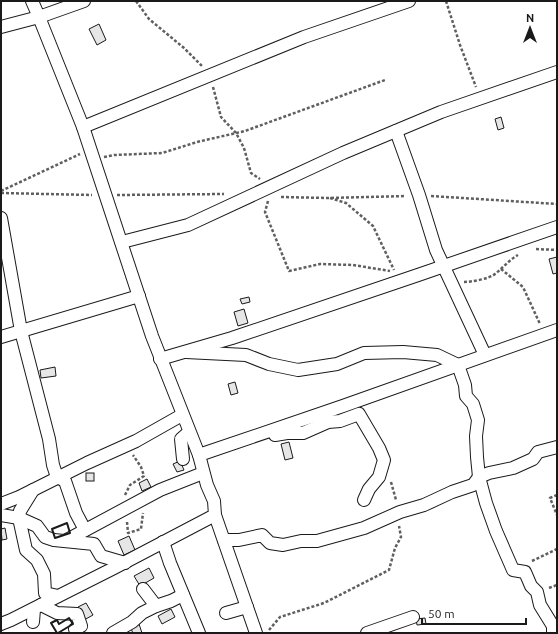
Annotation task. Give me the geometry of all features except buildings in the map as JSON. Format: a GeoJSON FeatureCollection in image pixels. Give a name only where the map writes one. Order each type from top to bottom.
{"type":"FeatureCollection","features":[{"type":"Feature","properties":{"kind":"street"},"geometry":{"type":"LineString","coordinates":[[32,1],[84,127],[160,359],[199,455],[203,473],[214,501],[215,515],[256,633]]}},
{"type":"Feature","properties":{"kind":"street"},"geometry":{"type":"LineString","coordinates":[[1,27],[39,17],[84,1]]}},
{"type":"Feature","properties":{"kind":"street"},"geometry":{"type":"LineString","coordinates":[[84,127],[304,37],[409,1]]}},
{"type":"Feature","properties":{"kind":"street"},"geometry":{"type":"LineString","coordinates":[[122,242],[188,225],[317,165],[441,112],[557,72]]}},
{"type":"Feature","properties":{"kind":"street"},"geometry":{"type":"LineString","coordinates":[[396,131],[419,195],[436,250],[485,355]]}},
{"type":"Feature","properties":{"kind":"street"},"geometry":{"type":"LineString","coordinates":[[1,218],[21,331],[49,439],[57,477],[65,481],[76,513],[85,530]]}},
{"type":"Feature","properties":{"kind":"street"},"geometry":{"type":"LineString","coordinates":[[160,359],[232,338],[557,227]]}},
{"type":"Feature","properties":{"kind":"street"},"geometry":{"type":"LineString","coordinates":[[1,337],[139,296]]}},
{"type":"Feature","properties":{"kind":"street"},"geometry":{"type":"LineString","coordinates":[[199,455],[343,406],[557,330]]}},
{"type":"Feature","properties":{"kind":"street"},"geometry":{"type":"LineString","coordinates":[[186,352],[246,355],[270,364],[298,370],[337,364],[364,353],[403,352],[437,355],[458,365],[465,385],[466,396],[473,404],[478,420],[476,436],[480,477],[486,503],[513,570],[525,572],[531,586],[537,592],[540,605],[553,626],[553,633]]}},
{"type":"Feature","properties":{"kind":"street"},"geometry":{"type":"LineString","coordinates":[[215,449],[227,451],[269,436],[287,433],[303,434],[328,422],[340,421],[359,414],[379,448],[384,460],[379,477],[369,489],[364,500]]}},
{"type":"Feature","properties":{"kind":"street"},"geometry":{"type":"LineString","coordinates":[[1,504],[127,445],[182,415]]}},
{"type":"Feature","properties":{"kind":"street"},"geometry":{"type":"LineString","coordinates":[[183,459],[182,438],[189,432]]}},
{"type":"Feature","properties":{"kind":"street"},"geometry":{"type":"LineString","coordinates":[[224,540],[238,540],[262,535],[270,543],[283,545],[301,541],[317,541],[364,528],[400,512],[424,506],[452,492],[474,485],[480,477],[489,473],[512,468],[533,459],[538,452],[557,447]]}},
{"type":"Feature","properties":{"kind":"street"},"geometry":{"type":"LineString","coordinates":[[64,541],[160,490],[183,486],[203,473]]}},
{"type":"Feature","properties":{"kind":"street"},"geometry":{"type":"LineString","coordinates":[[34,489],[20,511],[19,518],[26,550],[37,560],[44,574],[45,593],[58,596]]}},
{"type":"Feature","properties":{"kind":"street"},"geometry":{"type":"LineString","coordinates":[[1,515],[19,518],[37,526],[45,537],[64,541],[94,544],[101,556],[125,562]]}},
{"type":"Feature","properties":{"kind":"street"},"geometry":{"type":"LineString","coordinates":[[1,624],[215,515]]}},
{"type":"Feature","properties":{"kind":"street"},"geometry":{"type":"LineString","coordinates":[[163,542],[199,633]]}},
{"type":"Feature","properties":{"kind":"street"},"geometry":{"type":"LineString","coordinates":[[143,588],[156,606]]}},
{"type":"Feature","properties":{"kind":"street"},"geometry":{"type":"LineString","coordinates":[[118,632],[142,613],[183,595]]}},
{"type":"Feature","properties":{"kind":"street"},"geometry":{"type":"LineString","coordinates":[[33,622],[37,607]]}},
{"type":"Feature","properties":{"kind":"street"},"geometry":{"type":"LineString","coordinates":[[37,607],[57,613],[77,614],[81,626],[75,629],[77,633]]}},
{"type":"Feature","properties":{"kind":"street"},"geometry":{"type":"LineString","coordinates":[[226,613],[247,607]]}},
{"type":"Feature","properties":{"kind":"street"},"geometry":{"type":"LineString","coordinates":[[367,633],[413,617]]}},
{"type":"Feature","properties":{"kind":"path"},"geometry":{"type":"LineString","coordinates":[[446,1],[460,45],[481,98]]}},
{"type":"Feature","properties":{"kind":"path"},"geometry":{"type":"LineString","coordinates":[[1,191],[92,155],[162,153],[197,142],[245,131],[385,80]]}},
{"type":"Feature","properties":{"kind":"path"},"geometry":{"type":"LineString","coordinates":[[269,196],[265,212],[289,271],[320,264],[353,265],[395,272],[373,226],[346,203],[328,198]]}},
{"type":"Feature","properties":{"kind":"path"},"geometry":{"type":"LineString","coordinates":[[531,249],[557,250]]}},
{"type":"Feature","properties":{"kind":"path"},"geometry":{"type":"LineString","coordinates":[[452,282],[470,282],[494,276],[511,258],[525,252]]}},
{"type":"Feature","properties":{"kind":"path"},"geometry":{"type":"LineString","coordinates":[[501,269],[523,287],[544,334]]}},
{"type":"Feature","properties":{"kind":"path"},"geometry":{"type":"LineString","coordinates":[[127,445],[141,467],[144,476],[130,485],[126,493],[125,508],[128,533],[141,529],[143,514],[138,501]]}},
{"type":"Feature","properties":{"kind":"path"},"geometry":{"type":"LineString","coordinates":[[265,633],[280,617],[324,604],[389,570],[395,548],[401,537],[399,526],[400,512],[384,460]]}},
{"type":"Feature","properties":{"kind":"path"},"geometry":{"type":"LineString","coordinates":[[557,496],[550,498],[557,515]]}},
{"type":"Feature","properties":{"kind":"path"},"geometry":{"type":"LineString","coordinates":[[513,570],[557,548]]}},
{"type":"Feature","properties":{"kind":"wall"},"geometry":{"type":"LineString","coordinates":[[67,523],[70,533],[55,538],[52,529],[67,523]]}},
{"type":"Feature","properties":{"kind":"wall"},"geometry":{"type":"LineString","coordinates":[[57,633],[51,623],[57,620],[59,624],[69,618],[73,624],[58,633]]}}]}
